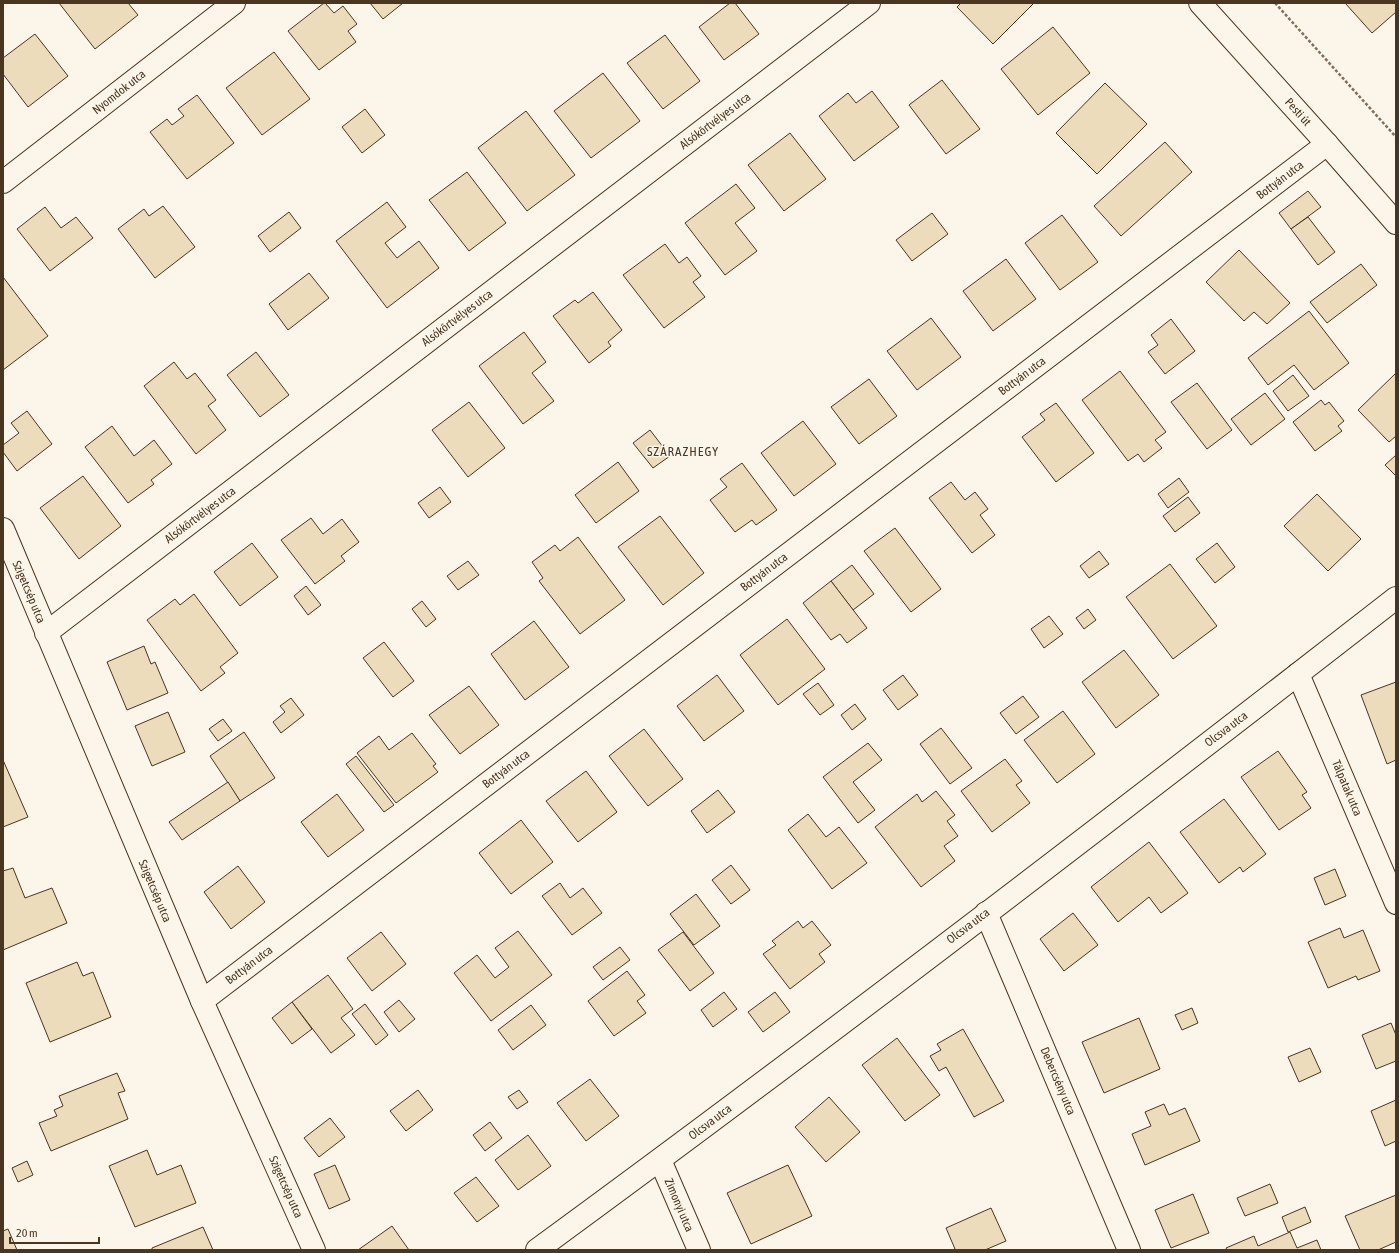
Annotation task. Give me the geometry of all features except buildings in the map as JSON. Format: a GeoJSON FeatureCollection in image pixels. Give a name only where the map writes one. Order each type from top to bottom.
{"type":"FeatureCollection","features":[{"type":"Feature","properties":{"kind":"street","name":"Nyomdok utca"},"geometry":{"type":"LineString","coordinates":[[3,182],[234,3]]}},
{"type":"Feature","properties":{"kind":"street","name":"Alsókörtvélyes utca"},"geometry":{"type":"LineString","coordinates":[[46,633],[869,3]]}},
{"type":"Feature","properties":{"kind":"street","name":"Pesti út"},"geometry":{"type":"LineString","coordinates":[[1200,3],[1396,223]]}},
{"type":"Feature","properties":{"kind":"street","name":"Bottyán utca"},"geometry":{"type":"LineString","coordinates":[[202,1001],[1327,144]]}},
{"type":"Feature","properties":{"kind":"street","name":"Szigetcsép utca"},"geometry":{"type":"LineString","coordinates":[[3,529],[202,1001],[314,1250]]}},
{"type":"Feature","properties":{"kind":"street","name":"Olcsva utca"},"geometry":{"type":"LineString","coordinates":[[537,1250],[660,1160],[986,913],[1396,598]]}},
{"type":"Feature","properties":{"kind":"street","name":"Tálpatak utca"},"geometry":{"type":"LineString","coordinates":[[1298,674],[1396,903]]}},
{"type":"Feature","properties":{"kind":"street","name":"Debercsény utca"},"geometry":{"type":"LineString","coordinates":[[986,913],[1129,1250]]}},
{"type":"Feature","properties":{"kind":"street","name":"Zimonyi utca"},"geometry":{"type":"LineString","coordinates":[[660,1160],[699,1250]]}},
{"type":"Feature","properties":{"kind":"path"},"geometry":{"type":"LineString","coordinates":[[1275,3],[1396,136]]}},
{"type":"Feature","properties":{"kind":"district","name":"SZÁRAZHEGY"},"geometry":{"type":"Point","coordinates":[683,451]}}]}
